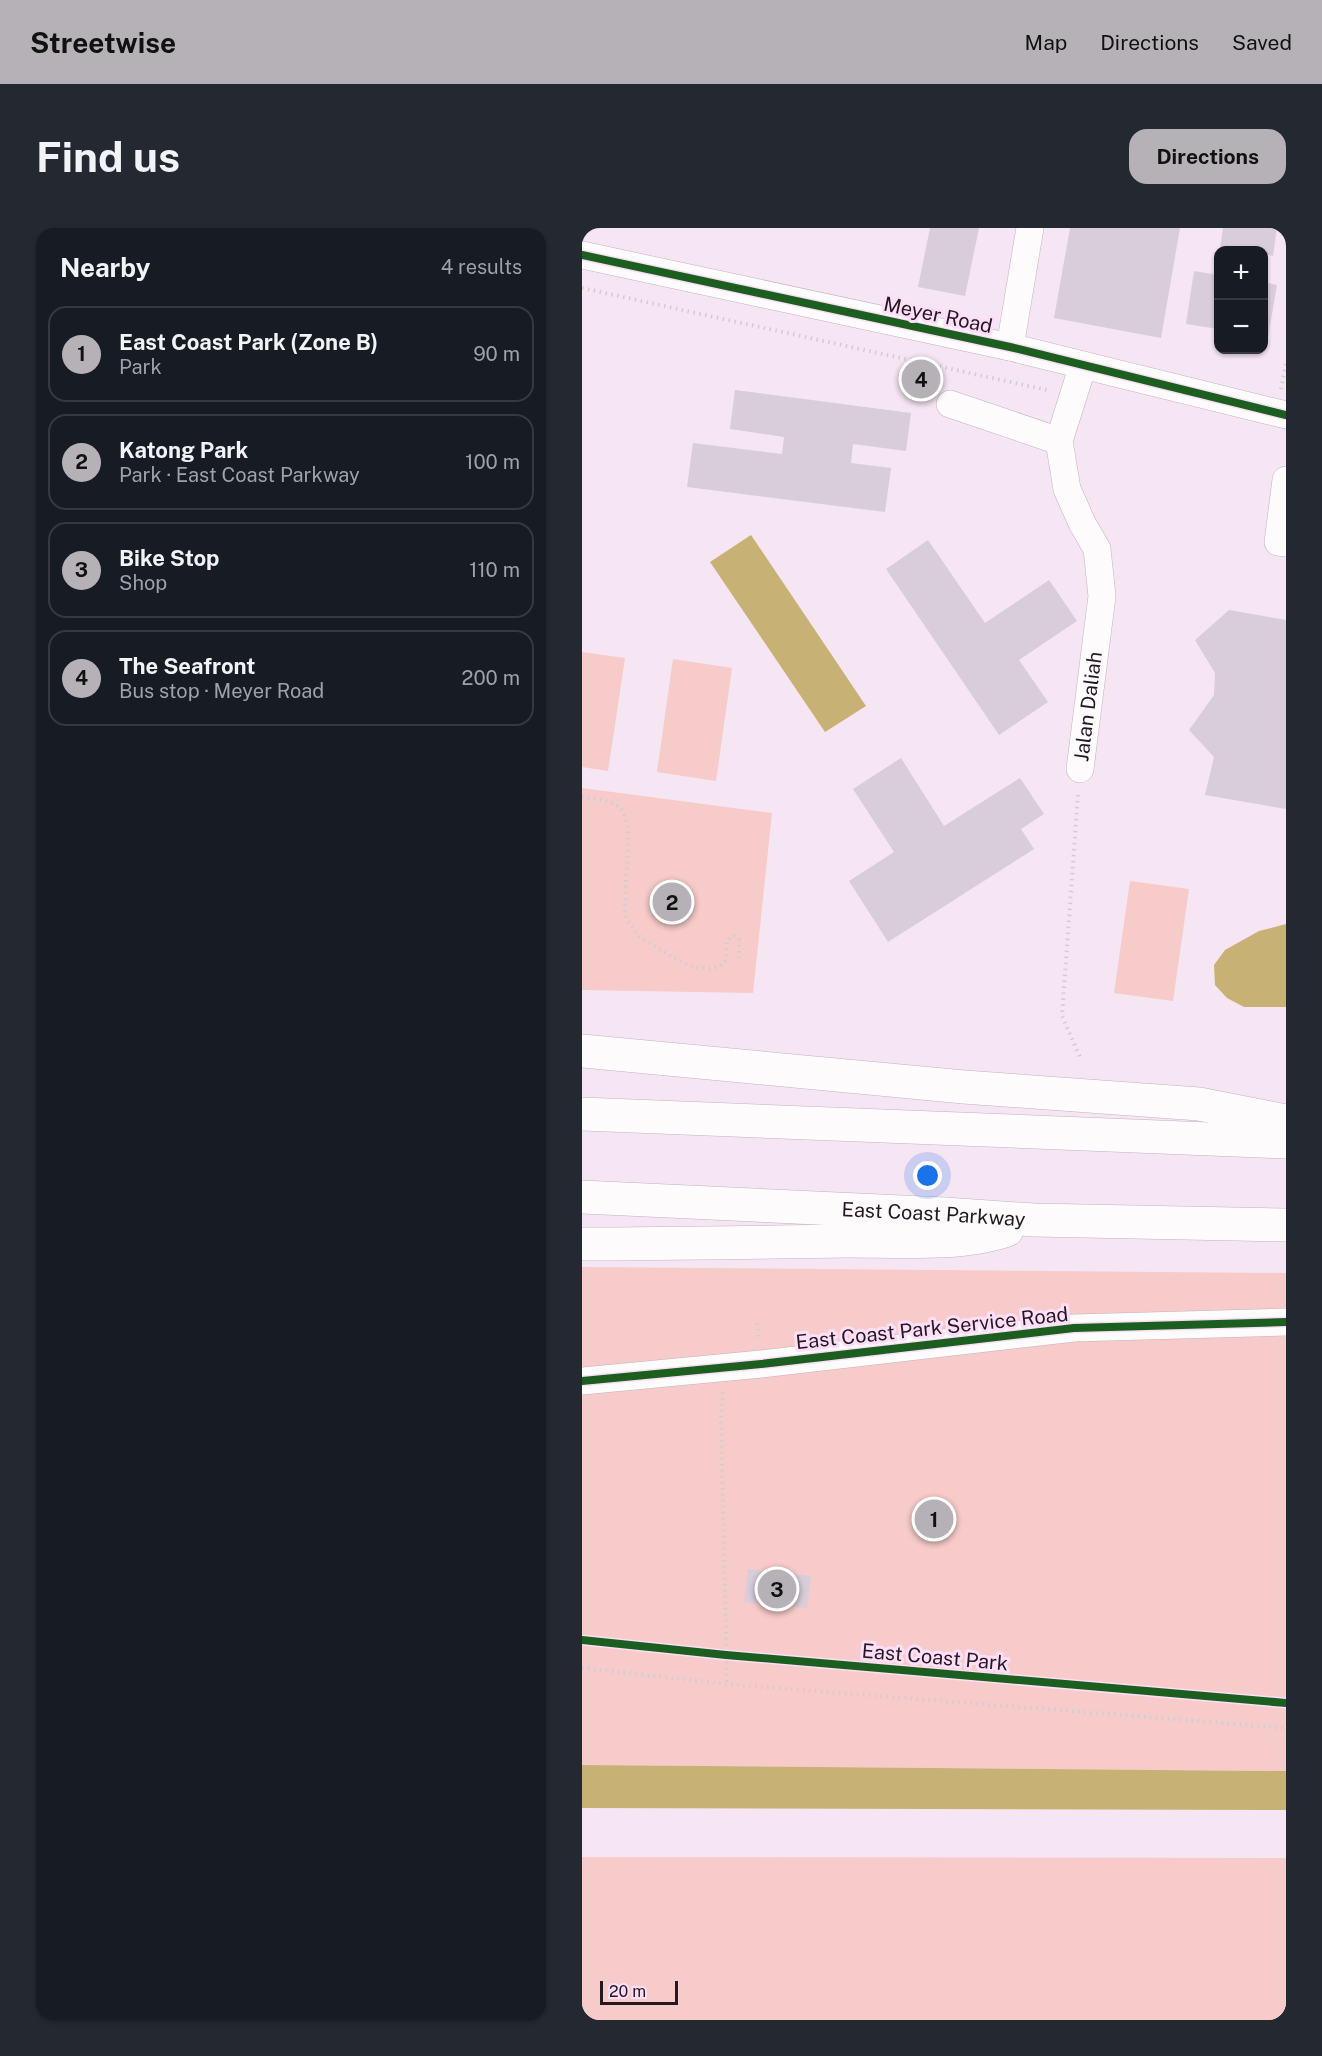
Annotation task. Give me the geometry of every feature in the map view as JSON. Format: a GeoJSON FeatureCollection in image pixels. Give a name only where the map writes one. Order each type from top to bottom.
{"type":"FeatureCollection","features":[{"type":"Feature","properties":{"kind":"highway"},"geometry":{"type":"LineString","coordinates":[[582,1051],[964,1087],[1199,1104],[1286,1121]]}},
{"type":"Feature","properties":{"kind":"highway"},"geometry":{"type":"LineString","coordinates":[[582,1114],[1286,1142]]}},
{"type":"Feature","properties":{"kind":"highway","name":"East Coast Parkway"},"geometry":{"type":"LineString","coordinates":[[582,1197],[1034,1220],[1286,1225]]}},
{"type":"Feature","properties":{"kind":"highway"},"geometry":{"type":"LineString","coordinates":[[582,1244],[969,1239],[991,1236],[1034,1220]]}},
{"type":"Feature","properties":{"kind":"street"},"geometry":{"type":"LineString","coordinates":[[1010,347],[1030,228]]}},
{"type":"Feature","properties":{"kind":"street","name":"Meyer Road"},"geometry":{"type":"LineString","coordinates":[[582,255],[1010,347],[1286,416]]}},
{"type":"Feature","properties":{"kind":"street","name":"Jalan Daliah"},"geometry":{"type":"LineString","coordinates":[[1080,769],[1102,596],[1097,549],[1082,524],[1067,489],[1059,441],[1083,365]]}},
{"type":"Feature","properties":{"kind":"street"},"geometry":{"type":"LineString","coordinates":[[950,404],[1059,441]]}},
{"type":"Feature","properties":{"kind":"street"},"geometry":{"type":"LineString","coordinates":[[1282,542],[1286,480]]}},
{"type":"Feature","properties":{"kind":"street","name":"East Coast Park Service Road"},"geometry":{"type":"LineString","coordinates":[[582,1381],[726,1368],[1074,1328],[1286,1322]]}},
{"type":"Feature","properties":{"kind":"path"},"geometry":{"type":"LineString","coordinates":[[582,288],[1073,395]]}},
{"type":"Feature","properties":{"kind":"path"},"geometry":{"type":"LineString","coordinates":[[582,797],[612,803],[626,815],[628,830],[625,905],[629,923],[636,933],[692,966],[707,968],[723,964],[726,959],[727,940],[734,936],[739,939],[739,958]]}},
{"type":"Feature","properties":{"kind":"path"},"geometry":{"type":"LineString","coordinates":[[757,1323],[759,1337]]}},
{"type":"Feature","properties":{"kind":"path"},"geometry":{"type":"LineString","coordinates":[[726,1368],[721,1416],[727,1684]]}},
{"type":"Feature","properties":{"kind":"path"},"geometry":{"type":"LineString","coordinates":[[715,1654],[738,1656]]}},
{"type":"Feature","properties":{"kind":"path"},"geometry":{"type":"LineString","coordinates":[[582,1668],[727,1684],[1286,1728]]}},
{"type":"Feature","properties":{"kind":"shaded area"},"geometry":{"type":"Polygon","coordinates":[[[751,535],[866,706],[825,732],[710,562],[751,535]]]}},
{"type":"Feature","properties":{"kind":"shaded area"},"geometry":{"type":"Polygon","coordinates":[[[582,652],[625,658],[608,771],[582,767],[582,652]]]}},
{"type":"Feature","properties":{"kind":"shaded area"},"geometry":{"type":"Polygon","coordinates":[[[673,659],[732,668],[716,781],[657,772],[673,659]]]}},
{"type":"Feature","properties":{"kind":"shaded area"},"geometry":{"type":"Polygon","coordinates":[[[582,788],[772,813],[753,993],[582,990],[582,788]]]}},
{"type":"Feature","properties":{"kind":"shaded area"},"geometry":{"type":"Polygon","coordinates":[[[1130,881],[1189,889],[1173,1001],[1114,993],[1130,881]]]}},
{"type":"Feature","properties":{"kind":"shaded area"},"geometry":{"type":"Polygon","coordinates":[[[1286,924],[1286,1007],[1244,1007],[1227,998],[1215,985],[1214,965],[1225,950],[1259,931],[1286,924]]]}},
{"type":"Feature","properties":{"kind":"shaded area"},"geometry":{"type":"Polygon","coordinates":[[[582,1267],[1286,1273],[1286,1771],[582,1765],[582,1267]]]}},
{"type":"Feature","properties":{"kind":"shaded area"},"geometry":{"type":"Polygon","coordinates":[[[582,1765],[1286,1771],[1286,1810],[582,1808],[582,1765]]]}},
{"type":"Feature","properties":{"kind":"shaded area"},"geometry":{"type":"Polygon","coordinates":[[[582,1857],[1286,1858],[1286,2020],[582,2020],[582,1857]]]}},
{"type":"Feature","properties":{"kind":"building"},"geometry":{"type":"Polygon","coordinates":[[[930,228],[979,228],[965,296],[918,287],[930,228]]]}},
{"type":"Feature","properties":{"kind":"building"},"geometry":{"type":"Polygon","coordinates":[[[1070,228],[1180,228],[1161,338],[1054,318],[1070,228]]]}},
{"type":"Feature","properties":{"kind":"building"},"geometry":{"type":"Polygon","coordinates":[[[1223,228],[1277,228],[1273,256],[1268,255],[1268,246],[1220,246],[1223,228]]]}},
{"type":"Feature","properties":{"kind":"building"},"geometry":{"type":"Polygon","coordinates":[[[1194,271],[1214,274],[1214,328],[1186,324],[1194,271]]]}},
{"type":"Feature","properties":{"kind":"building"},"geometry":{"type":"Polygon","coordinates":[[[1268,283],[1277,285],[1268,337],[1268,283]]]}},
{"type":"Feature","properties":{"kind":"building"},"geometry":{"type":"Polygon","coordinates":[[[735,390],[911,413],[906,451],[853,444],[851,463],[891,468],[885,512],[687,487],[693,443],[782,454],[784,437],[730,429],[735,390]]]}},
{"type":"Feature","properties":{"kind":"building"},"geometry":{"type":"Polygon","coordinates":[[[928,540],[985,623],[1049,580],[1077,621],[1019,660],[1048,702],[999,735],[886,569],[928,540]]]}},
{"type":"Feature","properties":{"kind":"building"},"geometry":{"type":"Polygon","coordinates":[[[1229,610],[1286,620],[1286,809],[1205,795],[1214,757],[1189,730],[1214,695],[1215,673],[1195,640],[1229,610]]]}},
{"type":"Feature","properties":{"kind":"building"},"geometry":{"type":"Polygon","coordinates":[[[901,758],[944,826],[1020,778],[1044,814],[1021,829],[1034,849],[888,942],[849,881],[894,852],[853,789],[901,758]]]}},
{"type":"Feature","properties":{"kind":"building"},"geometry":{"type":"Polygon","coordinates":[[[748,1569],[811,1576],[807,1608],[744,1602],[748,1569]]]}},
{"type":"Feature","properties":{"kind":"cycle path"},"geometry":{"type":"LineString","coordinates":[[582,255],[1010,347],[1286,415]]}},
{"type":"Feature","properties":{"kind":"cycle path"},"geometry":{"type":"LineString","coordinates":[[582,1381],[761,1364],[1074,1328],[1286,1322]]}},
{"type":"Feature","properties":{"kind":"cycle path","name":"East Coast Park"},"geometry":{"type":"LineString","coordinates":[[582,1640],[726,1655],[1286,1703]]}},
{"type":"Feature","properties":{"kind":"place","name":"The Seafront"},"geometry":{"type":"Point","coordinates":[921,379]}},
{"type":"Feature","properties":{"kind":"place","name":"Katong Park"},"geometry":{"type":"Point","coordinates":[672,902]}},
{"type":"Feature","properties":{"kind":"place","name":"East Coast Park (Zone B)"},"geometry":{"type":"Point","coordinates":[934,1519]}},
{"type":"Feature","properties":{"kind":"place","name":"Bike Stop"},"geometry":{"type":"Point","coordinates":[777,1589]}}]}
